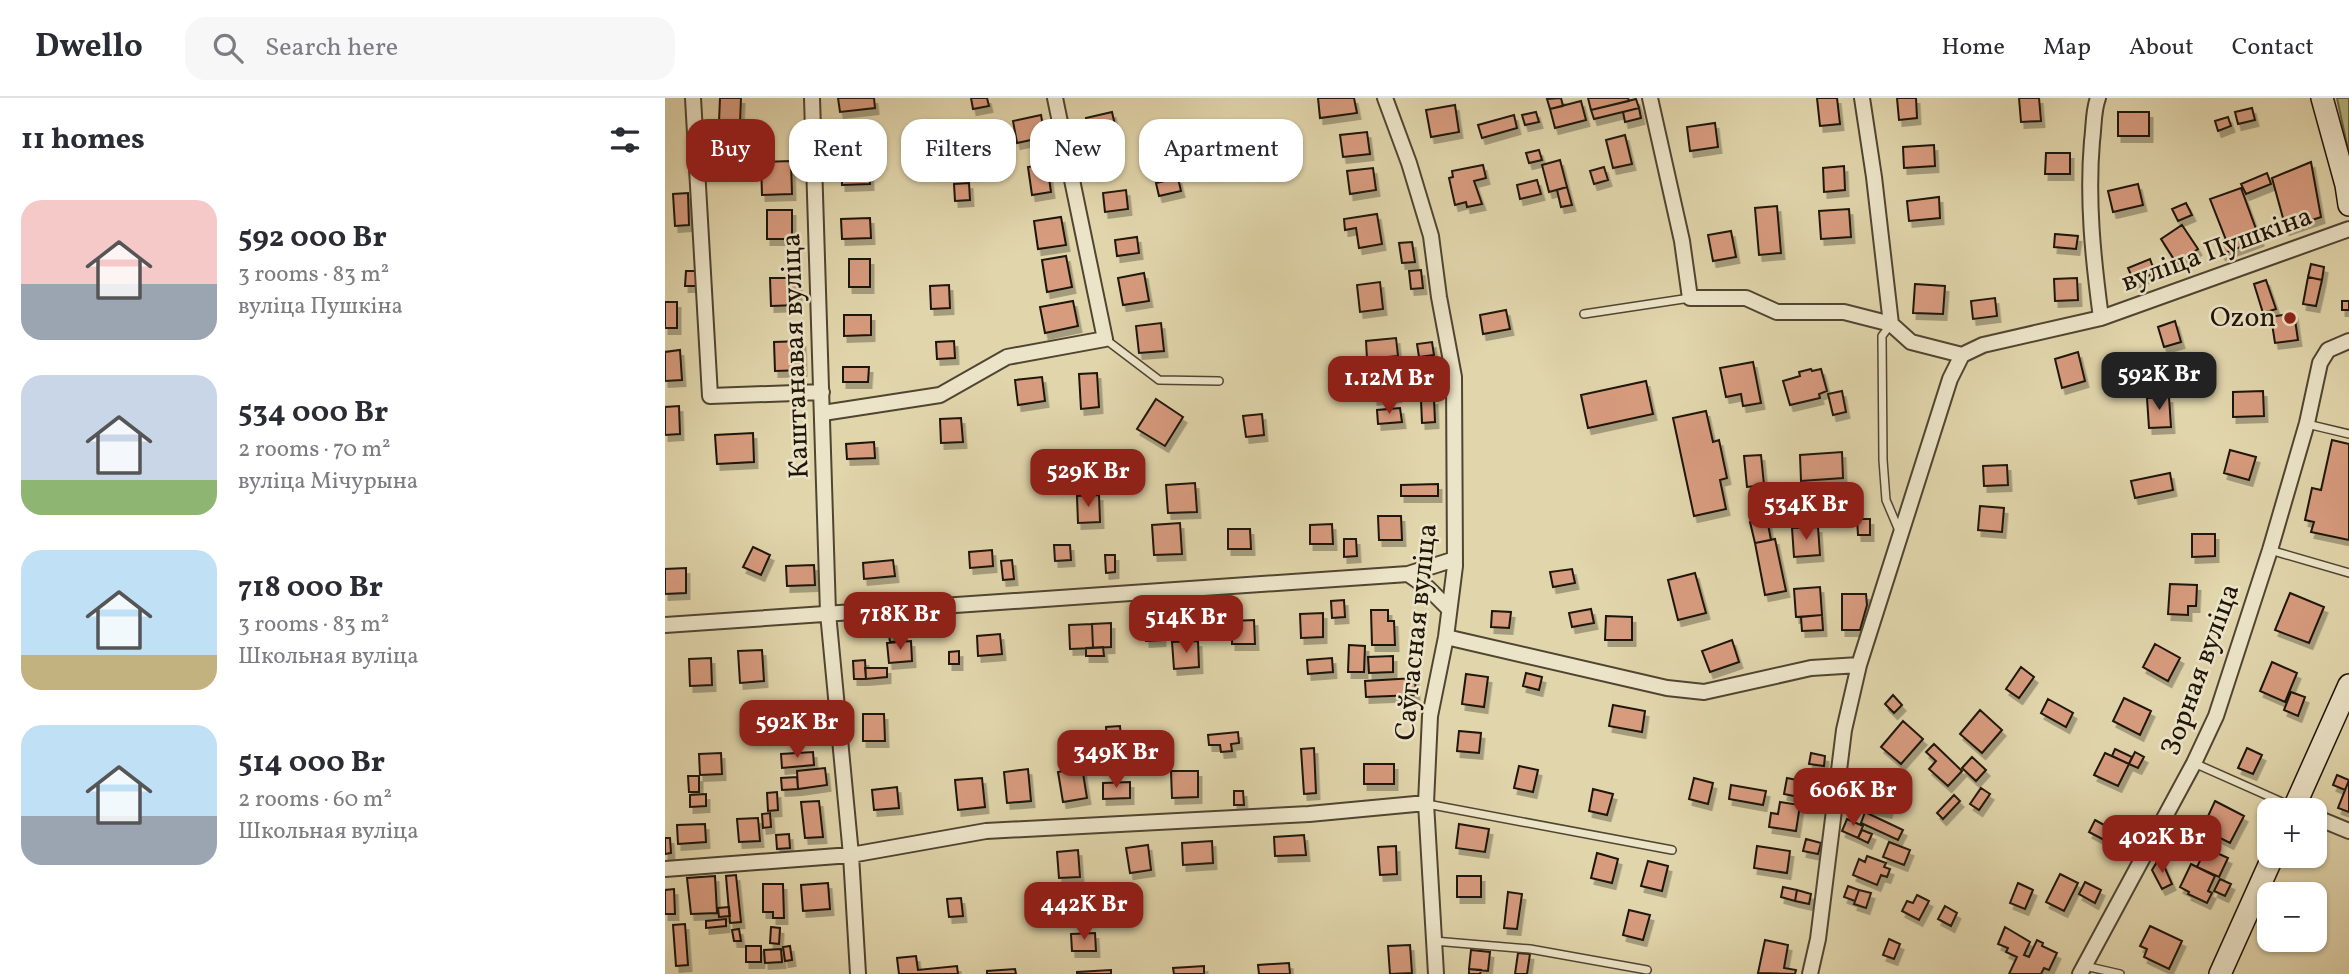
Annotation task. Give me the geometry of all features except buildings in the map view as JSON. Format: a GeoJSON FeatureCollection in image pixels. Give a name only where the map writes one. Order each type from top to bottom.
{"type":"FeatureCollection","features":[{"type":"Feature","properties":{"kind":"main road"},"geometry":{"type":"LineString","coordinates":[[2322,98],[2349,205]]}},
{"type":"Feature","properties":{"kind":"main road"},"geometry":{"type":"LineString","coordinates":[[2301,798],[2349,685]]}},
{"type":"Feature","properties":{"kind":"main road"},"geometry":{"type":"LineString","coordinates":[[2220,974],[2268,868]]}},
{"type":"Feature","properties":{"kind":"street"},"geometry":{"type":"LineString","coordinates":[[693,98],[710,396],[822,392]]}},
{"type":"Feature","properties":{"kind":"street","name":"Каштанавая вуліца"},"geometry":{"type":"LineString","coordinates":[[812,98],[828,613],[851,855],[858,974]]}},
{"type":"Feature","properties":{"kind":"street"},"geometry":{"type":"LineString","coordinates":[[823,413],[940,394],[1007,357],[1105,339],[1055,98]]}},
{"type":"Feature","properties":{"kind":"street","name":"Саўгасная вуліца"},"geometry":{"type":"LineString","coordinates":[[1385,98],[1409,163],[1431,236],[1454,377],[1455,559],[1446,637],[1430,716],[1426,803],[1436,974]]}},
{"type":"Feature","properties":{"kind":"street"},"geometry":{"type":"LineString","coordinates":[[1650,98],[1682,241],[1690,298],[1746,298],[1777,312],[1844,312],[1891,324],[1911,342],[1962,355],[1950,379],[1859,665],[1844,730],[1818,939],[1810,974]]}},
{"type":"Feature","properties":{"kind":"street"},"geometry":{"type":"LineString","coordinates":[[1862,98],[1891,324]]}},
{"type":"Feature","properties":{"kind":"street","name":"вуліца Пушкіна"},"geometry":{"type":"LineString","coordinates":[[2098,98],[2091,153],[2089,201],[2101,318]]}},
{"type":"Feature","properties":{"kind":"street","name":"вуліца Пушкіна"},"geometry":{"type":"LineString","coordinates":[[1962,355],[1983,345],[2101,318],[2349,229]]}},
{"type":"Feature","properties":{"kind":"street","name":"Зорная вуліца"},"geometry":{"type":"LineString","coordinates":[[2082,970],[2195,763],[2226,689],[2270,551],[2307,424],[2320,363],[2328,351],[2348,343]]}},
{"type":"Feature","properties":{"kind":"street"},"geometry":{"type":"LineString","coordinates":[[665,625],[1408,574],[1455,559]]}},
{"type":"Feature","properties":{"kind":"street"},"geometry":{"type":"LineString","coordinates":[[1408,574],[1449,609]]}},
{"type":"Feature","properties":{"kind":"street"},"geometry":{"type":"LineString","coordinates":[[1446,637],[1667,688],[1704,692],[1811,668],[1859,665]]}},
{"type":"Feature","properties":{"kind":"street"},"geometry":{"type":"LineString","coordinates":[[665,869],[851,855],[986,831],[1309,814],[1426,803]]}},
{"type":"Feature","properties":{"kind":"street"},"geometry":{"type":"LineString","coordinates":[[2327,822],[2349,831]]}},
{"type":"Feature","properties":{"kind":"lane"},"geometry":{"type":"LineString","coordinates":[[1584,314],[1690,298]]}},
{"type":"Feature","properties":{"kind":"lane"},"geometry":{"type":"LineString","coordinates":[[1891,324],[1882,336],[1883,460],[1886,500],[1900,534]]}},
{"type":"Feature","properties":{"kind":"lane"},"geometry":{"type":"LineString","coordinates":[[1105,339],[1159,380],[1219,381]]}},
{"type":"Feature","properties":{"kind":"lane"},"geometry":{"type":"LineString","coordinates":[[2307,424],[2349,434]]}},
{"type":"Feature","properties":{"kind":"lane"},"geometry":{"type":"LineString","coordinates":[[2270,551],[2349,573]]}},
{"type":"Feature","properties":{"kind":"lane"},"geometry":{"type":"LineString","coordinates":[[2195,763],[2270,798]]}},
{"type":"Feature","properties":{"kind":"lane"},"geometry":{"type":"LineString","coordinates":[[1426,803],[1672,850]]}},
{"type":"Feature","properties":{"kind":"lane"},"geometry":{"type":"LineString","coordinates":[[1434,941],[1530,949],[1647,970]]}},
{"type":"Feature","properties":{"kind":"lane"},"geometry":{"type":"LineString","coordinates":[[2082,970],[2120,974]]}},
{"type":"Feature","properties":{"kind":"green space"},"geometry":{"type":"Polygon","coordinates":[[[2337,98],[2349,98],[2349,154],[2337,98]]]}},
{"type":"Feature","properties":{"kind":"place","name":"Ozon"},"geometry":{"type":"Point","coordinates":[2290,318]}}]}
